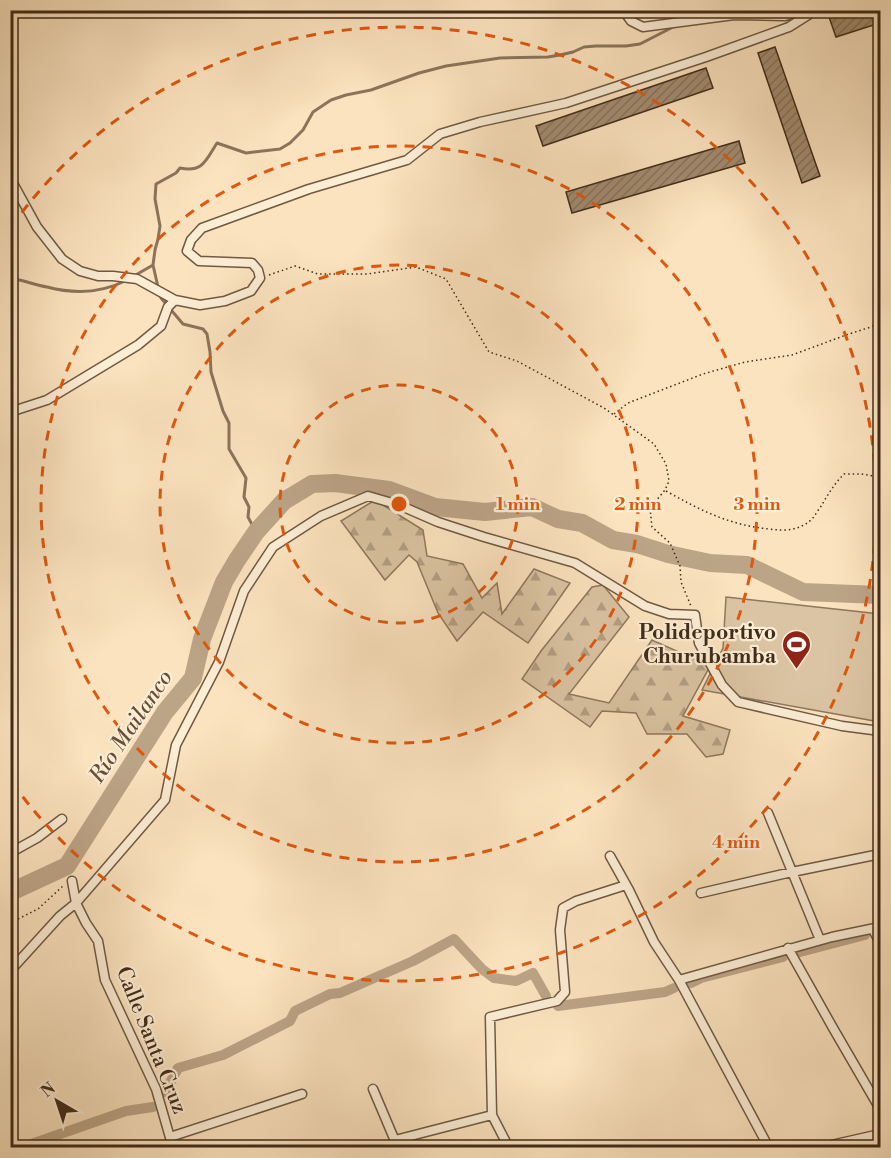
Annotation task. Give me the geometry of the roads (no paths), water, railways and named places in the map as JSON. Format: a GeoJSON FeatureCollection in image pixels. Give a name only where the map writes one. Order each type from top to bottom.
{"type":"FeatureCollection","features":[{"type":"Feature","properties":{"kind":"street"},"geometry":{"type":"LineString","coordinates":[[623,10],[631,21],[643,27],[734,15],[785,16],[806,10]]}},
{"type":"Feature","properties":{"kind":"street"},"geometry":{"type":"LineString","coordinates":[[10,178],[37,227],[62,259],[80,271],[98,276],[137,279],[175,300],[200,305],[225,301],[251,291],[260,278],[258,270],[252,263],[199,261],[187,251],[191,240],[202,228],[309,189],[407,160],[440,134],[480,122],[566,103],[706,57],[789,27],[816,10]]}},
{"type":"Feature","properties":{"kind":"street"},"geometry":{"type":"LineString","coordinates":[[10,412],[47,400],[138,345],[161,326],[168,306],[175,300]]}},
{"type":"Feature","properties":{"kind":"street"},"geometry":{"type":"LineString","coordinates":[[10,971],[60,916],[76,903],[165,800],[176,745],[219,662],[244,591],[273,547],[321,516],[368,496],[399,505],[438,522],[484,537],[575,563],[645,606],[669,614],[695,615],[699,643],[722,686],[738,702],[842,726],[880,731]]}},
{"type":"Feature","properties":{"kind":"street"},"geometry":{"type":"LineString","coordinates":[[768,813],[820,940]]}},
{"type":"Feature","properties":{"kind":"street"},"geometry":{"type":"LineString","coordinates":[[10,853],[37,838],[62,819]]}},
{"type":"Feature","properties":{"kind":"street"},"geometry":{"type":"LineString","coordinates":[[701,893],[880,854]]}},
{"type":"Feature","properties":{"kind":"street"},"geometry":{"type":"LineString","coordinates":[[610,856],[654,942],[679,980],[769,1148]]}},
{"type":"Feature","properties":{"kind":"street","name":"Calle Santa Cruz"},"geometry":{"type":"LineString","coordinates":[[72,880],[76,903],[86,924],[98,941],[105,980],[156,1089],[173,1148]]}},
{"type":"Feature","properties":{"kind":"street"},"geometry":{"type":"LineString","coordinates":[[509,1148],[492,1115],[490,1017],[557,1001],[565,992],[560,930],[563,908],[626,885]]}},
{"type":"Feature","properties":{"kind":"street"},"geometry":{"type":"LineString","coordinates":[[679,980],[788,948],[880,927]]}},
{"type":"Feature","properties":{"kind":"street"},"geometry":{"type":"LineString","coordinates":[[788,948],[880,1109]]}},
{"type":"Feature","properties":{"kind":"street"},"geometry":{"type":"LineString","coordinates":[[373,1089],[397,1144],[492,1115]]}},
{"type":"Feature","properties":{"kind":"street"},"geometry":{"type":"LineString","coordinates":[[170,1137],[302,1094]]}},
{"type":"Feature","properties":{"kind":"street"},"geometry":{"type":"LineString","coordinates":[[818,1148],[880,1134]]}},
{"type":"Feature","properties":{"kind":"lane"},"geometry":{"type":"LineString","coordinates":[[871,929],[880,947]]}},
{"type":"Feature","properties":{"kind":"waterway"},"geometry":{"type":"LineString","coordinates":[[680,14],[681,10]]}},
{"type":"Feature","properties":{"kind":"waterway"},"geometry":{"type":"LineString","coordinates":[[686,19],[696,10]]}},
{"type":"Feature","properties":{"kind":"waterway"},"geometry":{"type":"LineString","coordinates":[[158,287],[153,265],[160,226],[155,199],[156,184],[176,173],[180,168],[199,167],[207,160],[217,143],[246,153],[280,149],[303,130],[313,112],[331,100],[346,95],[371,90],[446,66],[500,58],[548,57],[573,52],[584,47],[640,44],[675,26]]}},
{"type":"Feature","properties":{"kind":"waterway"},"geometry":{"type":"LineString","coordinates":[[134,276],[153,265]]}},
{"type":"Feature","properties":{"kind":"waterway"},"geometry":{"type":"LineString","coordinates":[[10,278],[57,289],[77,291],[97,290],[125,281]]}},
{"type":"Feature","properties":{"kind":"waterway"},"geometry":{"type":"LineString","coordinates":[[159,293],[183,324],[203,329],[207,334],[211,372],[229,423],[229,449],[246,478],[244,497],[249,507],[248,517],[256,532]]}},
{"type":"Feature","properties":{"kind":"waterway","name":"Río Mailanco"},"geometry":{"type":"LineString","coordinates":[[10,894],[67,866],[165,712],[193,678],[202,639],[224,582],[237,560],[256,532],[284,501],[312,484],[335,483],[389,490],[435,507],[485,512],[532,507],[558,519],[582,523],[613,540],[710,563],[747,565],[803,592],[880,595]]}},
{"type":"Feature","properties":{"kind":"waterway"},"geometry":{"type":"LineString","coordinates":[[800,952],[865,935]]}},
{"type":"Feature","properties":{"kind":"waterway"},"geometry":{"type":"LineString","coordinates":[[165,1092],[178,1068],[223,1055],[290,1021],[295,1011],[330,994],[340,993],[413,961],[454,939],[482,969],[494,978],[516,981],[533,973],[546,996]]}},
{"type":"Feature","properties":{"kind":"waterway"},"geometry":{"type":"LineString","coordinates":[[691,983],[701,978],[783,957]]}},
{"type":"Feature","properties":{"kind":"waterway"},"geometry":{"type":"LineString","coordinates":[[558,1006],[665,992],[674,988]]}},
{"type":"Feature","properties":{"kind":"waterway"},"geometry":{"type":"LineString","coordinates":[[20,1148],[126,1111],[153,1107]]}},
{"type":"Feature","properties":{"kind":"place","name":"Polideportivo Churubamba"},"geometry":{"type":"Point","coordinates":[797,670]}}]}
